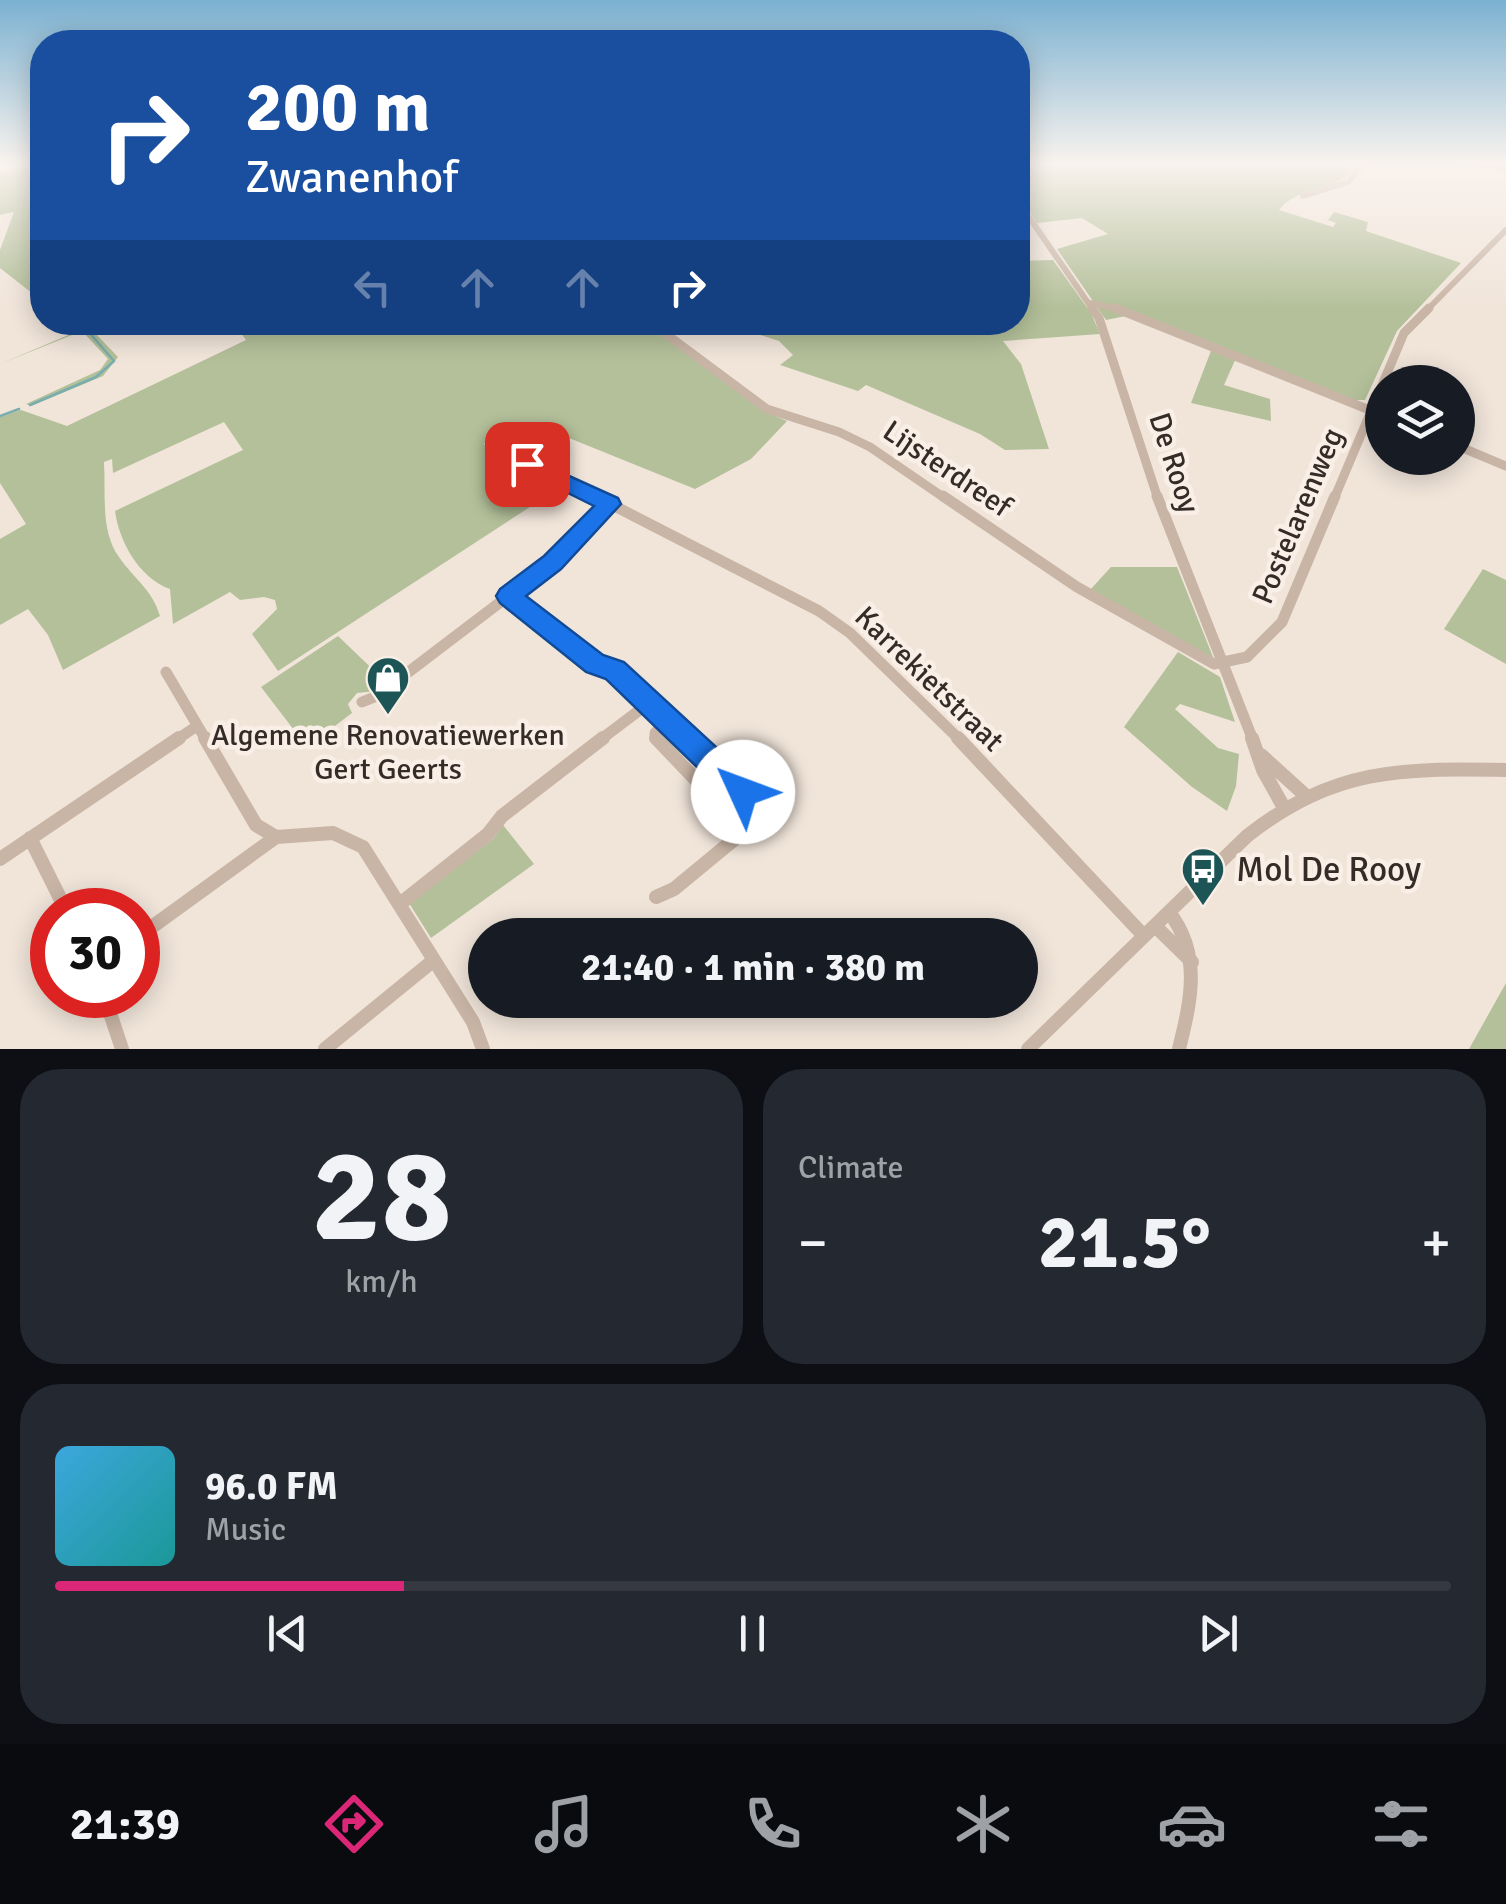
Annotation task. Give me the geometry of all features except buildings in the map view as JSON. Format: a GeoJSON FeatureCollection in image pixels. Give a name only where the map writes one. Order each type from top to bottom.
{"type":"FeatureCollection","features":[{"type":"Feature","properties":{"kind":"street","name":"De Rooy"},"geometry":{"type":"LineString","coordinates":[[1030,218],[1091,303],[1124,386],[1165,521],[1225,662],[1260,754],[1262,770],[1283,806]]}},
{"type":"Feature","properties":{"kind":"street","name":"Postelarenweg"},"geometry":{"type":"LineString","coordinates":[[1392,365],[1412,323],[1506,230]]}},
{"type":"Feature","properties":{"kind":"street"},"geometry":{"type":"LineString","coordinates":[[1091,303],[1163,326],[1365,408]]}},
{"type":"Feature","properties":{"kind":"street","name":"Lijsterdreef"},"geometry":{"type":"LineString","coordinates":[[670,335],[767,409],[870,446],[1077,588],[1207,663],[1225,662]]}},
{"type":"Feature","properties":{"kind":"street","name":"Postelarenweg"},"geometry":{"type":"LineString","coordinates":[[1225,662],[1246,657],[1282,622],[1365,422]]}},
{"type":"Feature","properties":{"kind":"street"},"geometry":{"type":"LineString","coordinates":[[1475,453],[1506,466]]}},
{"type":"Feature","properties":{"kind":"street","name":"Karrekietstraat"},"geometry":{"type":"LineString","coordinates":[[527,464],[811,607],[850,632],[1150,931],[1192,962]]}},
{"type":"Feature","properties":{"kind":"street"},"geometry":{"type":"LineString","coordinates":[[362,702],[378,696],[552,562],[610,504]]}},
{"type":"Feature","properties":{"kind":"street"},"geometry":{"type":"LineString","coordinates":[[508,596],[595,664],[615,670],[743,792],[758,813],[754,823],[674,889],[656,896]]}},
{"type":"Feature","properties":{"kind":"street"},"geometry":{"type":"LineString","coordinates":[[166,672],[256,825],[276,837]]}},
{"type":"Feature","properties":{"kind":"street"},"geometry":{"type":"LineString","coordinates":[[400,903],[488,834],[502,816],[649,703]]}},
{"type":"Feature","properties":{"kind":"street"},"geometry":{"type":"LineString","coordinates":[[667,720],[655,733],[656,742],[719,804],[730,803],[743,792]]}},
{"type":"Feature","properties":{"kind":"street"},"geometry":{"type":"LineString","coordinates":[[0,859],[196,726]]}},
{"type":"Feature","properties":{"kind":"street","name":"De Rooy"},"geometry":{"type":"LineString","coordinates":[[1260,754],[1304,794]]}},
{"type":"Feature","properties":{"kind":"street"},"geometry":{"type":"LineString","coordinates":[[1028,1049],[1283,806],[1334,782],[1394,769],[1506,770]]}},
{"type":"Feature","properties":{"kind":"street"},"geometry":{"type":"LineString","coordinates":[[160,920],[276,837],[316,833],[348,838],[362,847],[400,903],[473,1022],[483,1049]]}},
{"type":"Feature","properties":{"kind":"street"},"geometry":{"type":"LineString","coordinates":[[30,838],[55,888]]}},
{"type":"Feature","properties":{"kind":"street"},"geometry":{"type":"LineString","coordinates":[[1169,912],[1187,936],[1194,980],[1179,1049]]}},
{"type":"Feature","properties":{"kind":"street"},"geometry":{"type":"LineString","coordinates":[[324,1049],[434,960]]}},
{"type":"Feature","properties":{"kind":"street"},"geometry":{"type":"LineString","coordinates":[[110,1018],[117,1047]]}},
{"type":"Feature","properties":{"kind":"green space"},"geometry":{"type":"Polygon","coordinates":[[[0,211],[30,211],[30,292],[0,268],[0,250],[14,212],[0,215],[0,211]]]}},
{"type":"Feature","properties":{"kind":"green space"},"geometry":{"type":"Polygon","coordinates":[[[1030,211],[1282,211],[1333,227],[1336,223],[1328,220],[1334,212],[1368,222],[1366,231],[1461,263],[1397,331],[1381,365],[1365,365],[1365,400],[1352,400],[1236,358],[1224,385],[1270,399],[1271,421],[1191,403],[1214,343],[1136,314],[1106,320],[1057,249],[1108,234],[1082,218],[1037,223],[1030,211]]]}},
{"type":"Feature","properties":{"kind":"green space"},"geometry":{"type":"Polygon","coordinates":[[[1053,260],[1091,313],[1100,334],[1003,341],[1021,364],[1049,449],[1005,450],[980,434],[866,385],[858,391],[780,365],[793,355],[779,341],[760,335],[1030,335],[1030,261],[1053,260]]]}},
{"type":"Feature","properties":{"kind":"green space"},"geometry":{"type":"Polygon","coordinates":[[[86,335],[97,335],[118,357],[103,376],[31,406],[26,404],[100,370],[108,359],[86,335]]]}},
{"type":"Feature","properties":{"kind":"green space"},"geometry":{"type":"Polygon","coordinates":[[[242,335],[661,335],[765,412],[787,421],[751,459],[695,489],[564,436],[528,460],[496,444],[490,435],[484,444],[506,464],[559,488],[278,671],[252,634],[277,609],[275,600],[240,600],[230,592],[173,624],[170,589],[140,567],[117,523],[115,511],[243,450],[224,422],[113,473],[112,459],[104,462],[109,536],[160,616],[63,670],[48,635],[28,609],[0,625],[0,539],[26,524],[0,483],[0,417],[21,410],[67,426],[246,340],[242,335]]]}},
{"type":"Feature","properties":{"kind":"green space"},"geometry":{"type":"Polygon","coordinates":[[[1111,567],[1177,567],[1213,657],[1204,656],[1089,591],[1111,567]]]}},
{"type":"Feature","properties":{"kind":"green space"},"geometry":{"type":"Polygon","coordinates":[[[1483,569],[1506,580],[1506,664],[1444,629],[1483,569]]]}},
{"type":"Feature","properties":{"kind":"green space"},"geometry":{"type":"Polygon","coordinates":[[[338,636],[387,683],[376,691],[357,693],[348,704],[352,713],[307,747],[261,687],[338,636]]]}},
{"type":"Feature","properties":{"kind":"green space"},"geometry":{"type":"Polygon","coordinates":[[[1178,652],[1220,677],[1235,722],[1180,704],[1175,709],[1218,748],[1239,754],[1236,786],[1227,811],[1192,787],[1124,727],[1178,652]]]}},
{"type":"Feature","properties":{"kind":"green space"},"geometry":{"type":"Polygon","coordinates":[[[503,825],[534,864],[431,938],[409,903],[493,839],[503,825]]]}},
{"type":"Feature","properties":{"kind":"green space"},"geometry":{"type":"Polygon","coordinates":[[[1506,983],[1506,1049],[1469,1049],[1506,983]]]}},
{"type":"Feature","properties":{"kind":"waterway"},"geometry":{"type":"LineString","coordinates":[[30,405],[96,377],[114,361],[91,335]]}},
{"type":"Feature","properties":{"kind":"waterway"},"geometry":{"type":"LineString","coordinates":[[0,416],[19,409]]}},
{"type":"Feature","properties":{"kind":"place","name":"Algemene Renovatiewerken Gert Geerts"},"geometry":{"type":"Point","coordinates":[388,716]}},
{"type":"Feature","properties":{"kind":"place","name":"Mol De Rooy"},"geometry":{"type":"Point","coordinates":[1203,907]}},
{"type":"Feature","properties":{"kind":"route"},"geometry":{"type":"LineString","coordinates":[[527,464],[610,504],[552,562],[508,596],[595,664],[615,670],[743,792]]}}]}
